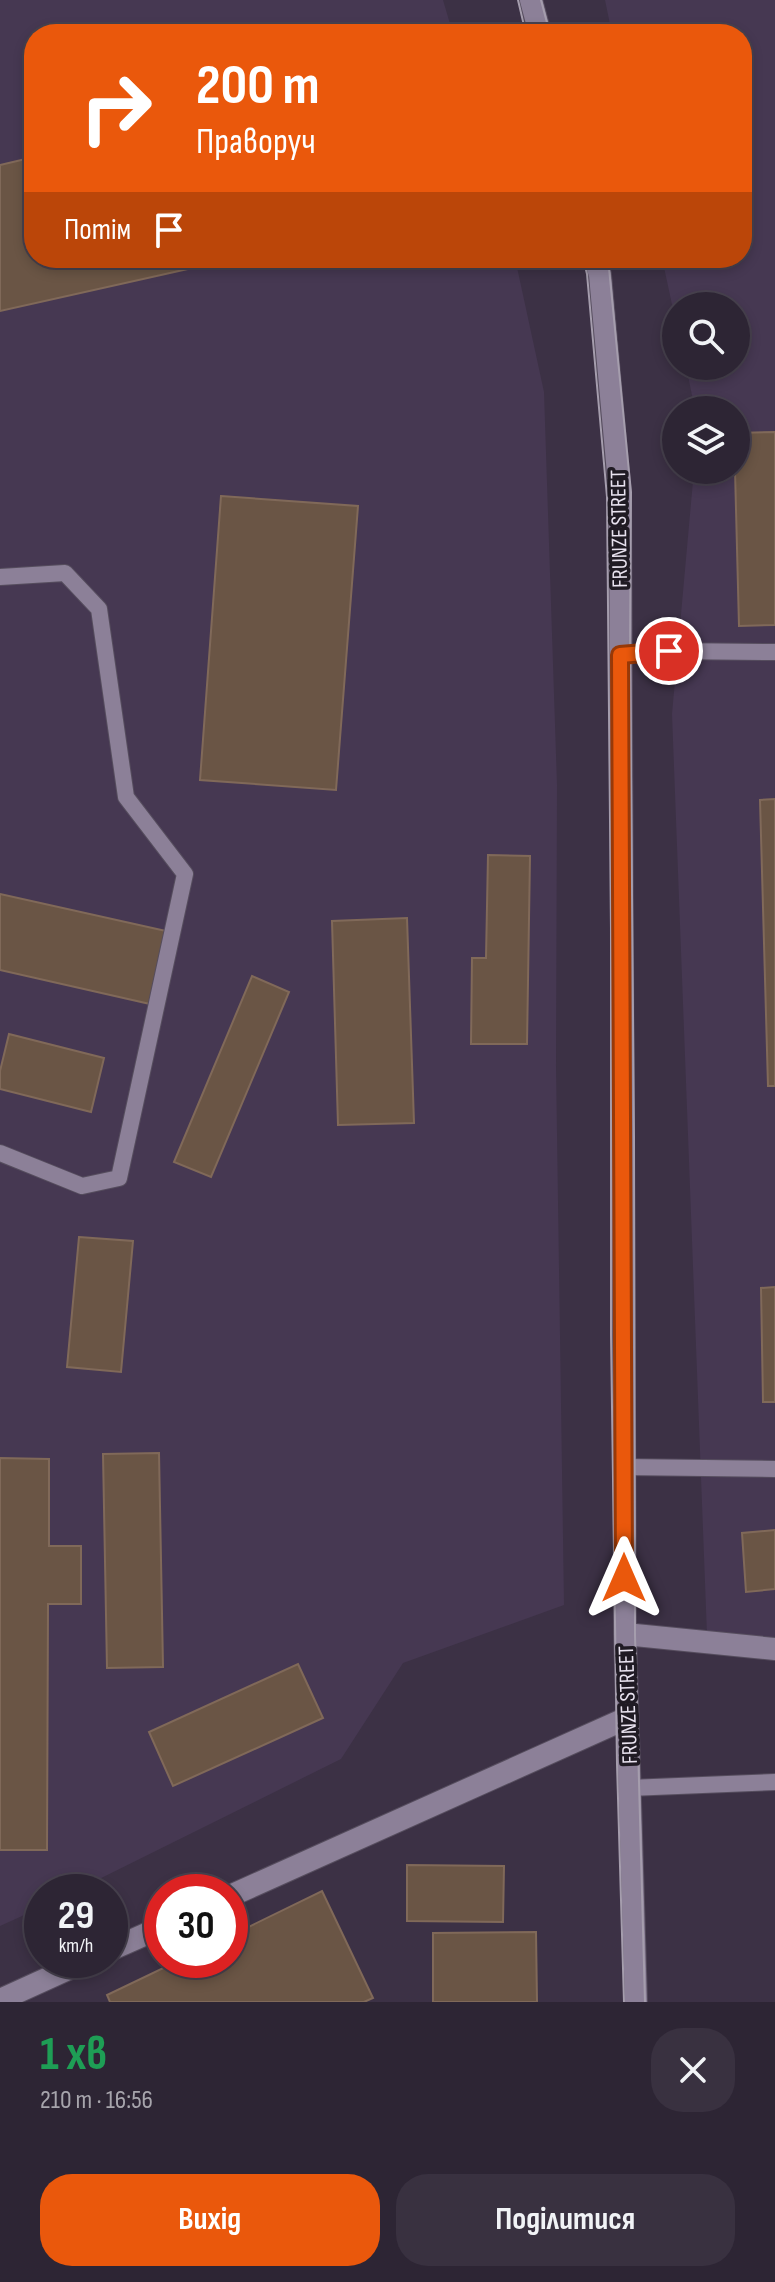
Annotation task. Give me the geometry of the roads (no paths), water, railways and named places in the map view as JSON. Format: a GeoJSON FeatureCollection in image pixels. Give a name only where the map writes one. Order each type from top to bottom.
{"type":"FeatureCollection","features":[{"type":"Feature","properties":{"kind":"street"},"geometry":{"type":"LineString","coordinates":[[531,0],[537,24]]}},
{"type":"Feature","properties":{"kind":"street","name":"FRUNZE STREET"},"geometry":{"type":"LineString","coordinates":[[598,268],[620,495],[625,1634],[636,2002]]}},
{"type":"Feature","properties":{"kind":"street"},"geometry":{"type":"LineString","coordinates":[[625,1634],[775,1649]]}},
{"type":"Feature","properties":{"kind":"street"},"geometry":{"type":"LineString","coordinates":[[248,1888],[627,1718]]}},
{"type":"Feature","properties":{"kind":"street"},"geometry":{"type":"LineString","coordinates":[[0,2000],[48,1978]]}},
{"type":"Feature","properties":{"kind":"lane"},"geometry":{"type":"LineString","coordinates":[[0,577],[65,573],[99,609],[126,797],[185,874],[119,1178],[82,1186],[0,1153]]}},
{"type":"Feature","properties":{"kind":"lane"},"geometry":{"type":"LineString","coordinates":[[620,655],[669,651],[775,652]]}},
{"type":"Feature","properties":{"kind":"lane"},"geometry":{"type":"LineString","coordinates":[[624,1467],[775,1469]]}},
{"type":"Feature","properties":{"kind":"lane"},"geometry":{"type":"LineString","coordinates":[[629,1788],[775,1782]]}},
{"type":"Feature","properties":{"kind":"tram line"},"geometry":{"type":"LineString","coordinates":[[518,0],[524,24]]}},
{"type":"Feature","properties":{"kind":"tram line"},"geometry":{"type":"LineString","coordinates":[[541,0],[547,24]]}},
{"type":"Feature","properties":{"kind":"tram line"},"geometry":{"type":"LineString","coordinates":[[586,268],[607,497],[611,1335],[624,2002]]}},
{"type":"Feature","properties":{"kind":"tram line"},"geometry":{"type":"LineString","coordinates":[[609,268],[631,492],[635,1635],[645,2002]]}}]}
